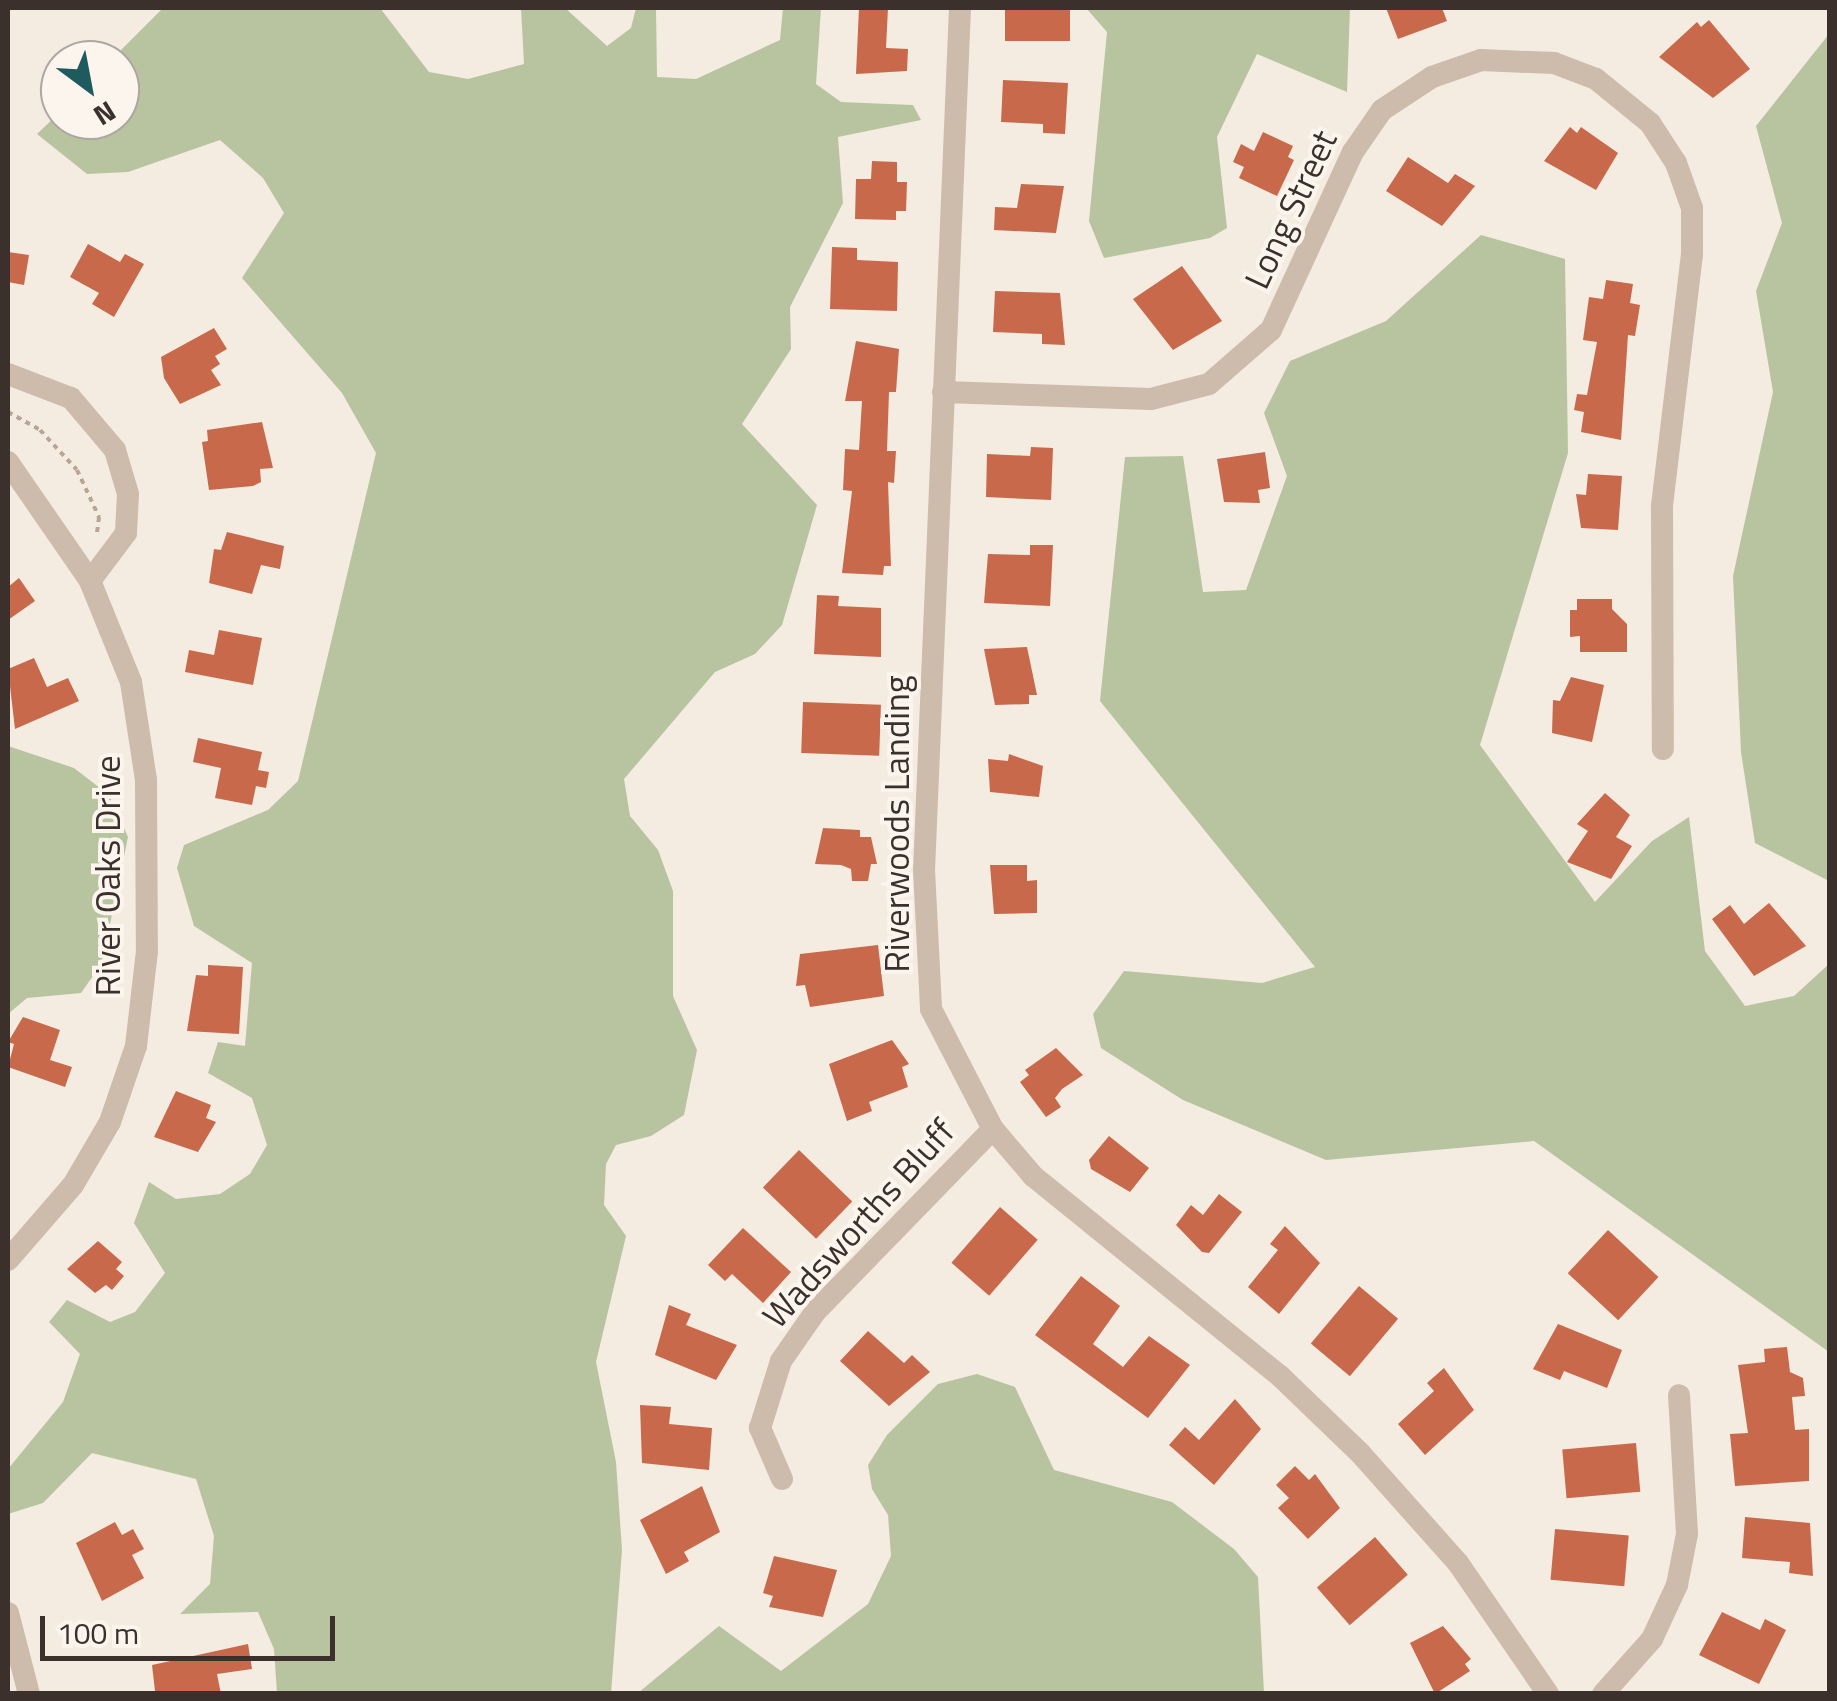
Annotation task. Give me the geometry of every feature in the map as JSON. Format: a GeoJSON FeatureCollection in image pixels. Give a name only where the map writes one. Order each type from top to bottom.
{"type":"FeatureCollection","features":[{"type":"Feature","properties":{"kind":"street","name":"Riverwoods Landing"},"geometry":{"type":"LineString","coordinates":[[960,8],[923,921],[931,1009],[993,1129],[1056,1198],[1214,1321],[1360,1454],[1458,1563],[1548,1694]]}},
{"type":"Feature","properties":{"kind":"street","name":"Long Street"},"geometry":{"type":"LineString","coordinates":[[942,392],[1151,399],[1209,384],[1254,352],[1272,330],[1352,152],[1382,110],[1432,77],[1480,60],[1554,63],[1596,79],[1650,122],[1676,163],[1692,208],[1692,254],[1663,488],[1662,749]]}},
{"type":"Feature","properties":{"kind":"street"},"geometry":{"type":"LineString","coordinates":[[8,374],[71,398],[114,450],[129,516],[110,560],[90,581]]}},
{"type":"Feature","properties":{"kind":"street","name":"River Oaks Drive"},"geometry":{"type":"LineString","coordinates":[[8,462],[90,581],[122,654],[142,734],[146,986],[136,1046],[110,1122],[73,1185],[8,1260]]}},
{"type":"Feature","properties":{"kind":"street","name":"Wadsworths Bluff"},"geometry":{"type":"LineString","coordinates":[[782,1478],[760,1428],[781,1361],[815,1312],[993,1129]]}},
{"type":"Feature","properties":{"kind":"street"},"geometry":{"type":"LineString","coordinates":[[1603,1694],[1652,1639],[1678,1585],[1687,1534],[1679,1395]]}},
{"type":"Feature","properties":{"kind":"street"},"geometry":{"type":"LineString","coordinates":[[8,1613],[29,1694]]}},
{"type":"Feature","properties":{"kind":"path"},"geometry":{"type":"LineString","coordinates":[[8,412],[40,430],[77,470],[110,560]]}},
{"type":"Feature","properties":{"kind":"green space"},"geometry":{"type":"Polygon","coordinates":[[[163,8],[380,8],[429,72],[468,79],[524,64],[521,8],[565,8],[607,46],[631,28],[636,8],[656,8],[657,77],[696,79],[780,40],[783,8],[821,8],[816,84],[841,102],[913,105],[921,120],[838,137],[843,203],[790,307],[791,349],[742,424],[817,505],[782,625],[755,654],[715,672],[624,779],[630,816],[658,850],[673,891],[673,996],[697,1050],[684,1115],[651,1136],[616,1145],[606,1164],[604,1205],[626,1236],[596,1362],[616,1462],[622,1550],[611,1693],[277,1693],[274,1649],[258,1612],[180,1614],[210,1584],[214,1536],[196,1479],[92,1453],[43,1503],[8,1514],[8,1469],[63,1402],[80,1354],[49,1322],[67,1300],[110,1322],[135,1312],[165,1273],[134,1223],[149,1182],[176,1199],[220,1194],[250,1174],[267,1145],[252,1098],[208,1073],[218,1042],[245,1046],[252,963],[194,926],[177,868],[184,845],[268,810],[298,781],[376,453],[342,393],[242,278],[284,213],[263,178],[220,140],[128,172],[87,174],[44,140],[140,140],[140,40],[131,40],[163,8]]]}},
{"type":"Feature","properties":{"kind":"green space"},"geometry":{"type":"Polygon","coordinates":[[[1086,8],[1350,8],[1347,92],[1257,54],[1217,137],[1227,228],[1210,238],[1104,258],[1089,221],[1107,32],[1086,8]]]}},
{"type":"Feature","properties":{"kind":"green space"},"geometry":{"type":"Polygon","coordinates":[[[1829,34],[1829,881],[1755,843],[1741,752],[1733,576],[1773,392],[1756,291],[1782,223],[1756,126],[1829,34]]]}},
{"type":"Feature","properties":{"kind":"green space"},"geometry":{"type":"Polygon","coordinates":[[[1481,235],[1565,259],[1568,453],[1480,745],[1595,902],[1652,841],[1689,817],[1705,951],[1745,1006],[1794,996],[1829,964],[1829,1352],[1534,1141],[1326,1160],[1183,1100],[1101,1048],[1093,1014],[1124,971],[1262,983],[1315,967],[1100,701],[1125,457],[1183,456],[1203,592],[1246,590],[1287,476],[1264,413],[1290,361],[1386,321],[1481,235]]]}},
{"type":"Feature","properties":{"kind":"green space"},"geometry":{"type":"Polygon","coordinates":[[[8,746],[74,768],[109,795],[128,837],[102,963],[81,993],[27,998],[8,1014],[8,746]]]}},
{"type":"Feature","properties":{"kind":"green space"},"geometry":{"type":"Polygon","coordinates":[[[977,1374],[1015,1387],[1054,1470],[1172,1502],[1234,1549],[1258,1577],[1264,1693],[638,1693],[719,1626],[781,1671],[868,1604],[891,1556],[888,1515],[872,1489],[868,1465],[887,1435],[938,1384],[977,1374]]]}},
{"type":"Feature","properties":{"kind":"building"},"geometry":{"type":"Polygon","coordinates":[[[859,8],[888,8],[886,48],[908,49],[907,71],[856,74],[859,8]]]}},
{"type":"Feature","properties":{"kind":"building"},"geometry":{"type":"Polygon","coordinates":[[[1005,8],[1070,8],[1070,41],[1005,41],[1005,8]]]}},
{"type":"Feature","properties":{"kind":"building"},"geometry":{"type":"Polygon","coordinates":[[[1386,8],[1442,8],[1447,21],[1398,39],[1386,8]]]}},
{"type":"Feature","properties":{"kind":"building"},"geometry":{"type":"Polygon","coordinates":[[[1709,20],[1750,69],[1713,98],[1659,57],[1697,22],[1701,27],[1709,20]]]}},
{"type":"Feature","properties":{"kind":"building"},"geometry":{"type":"Polygon","coordinates":[[[1003,80],[1068,83],[1065,134],[1043,133],[1043,124],[1001,122],[1003,80]]]}},
{"type":"Feature","properties":{"kind":"building"},"geometry":{"type":"Polygon","coordinates":[[[1570,127],[1577,133],[1581,127],[1618,153],[1596,190],[1544,161],[1570,127]]]}},
{"type":"Feature","properties":{"kind":"building"},"geometry":{"type":"Polygon","coordinates":[[[1263,132],[1293,146],[1288,157],[1294,160],[1277,196],[1239,178],[1244,167],[1233,162],[1241,144],[1254,151],[1263,132]]]}},
{"type":"Feature","properties":{"kind":"building"},"geometry":{"type":"Polygon","coordinates":[[[1408,157],[1448,183],[1455,174],[1475,186],[1442,226],[1386,191],[1408,157]]]}},
{"type":"Feature","properties":{"kind":"building"},"geometry":{"type":"Polygon","coordinates":[[[872,161],[897,162],[897,182],[907,182],[906,211],[896,211],[896,220],[855,219],[856,179],[871,179],[872,161]]]}},
{"type":"Feature","properties":{"kind":"building"},"geometry":{"type":"Polygon","coordinates":[[[1021,184],[1064,186],[1056,233],[994,230],[995,207],[1017,208],[1021,184]]]}},
{"type":"Feature","properties":{"kind":"building"},"geometry":{"type":"Polygon","coordinates":[[[88,244],[120,262],[125,254],[144,264],[114,317],[92,304],[99,293],[70,277],[88,244]]]}},
{"type":"Feature","properties":{"kind":"building"},"geometry":{"type":"Polygon","coordinates":[[[832,247],[857,248],[857,260],[898,262],[897,311],[830,309],[832,247]]]}},
{"type":"Feature","properties":{"kind":"building"},"geometry":{"type":"Polygon","coordinates":[[[8,252],[29,255],[24,285],[8,282],[8,252]]]}},
{"type":"Feature","properties":{"kind":"building"},"geometry":{"type":"Polygon","coordinates":[[[1182,266],[1222,321],[1173,350],[1133,299],[1182,266]]]}},
{"type":"Feature","properties":{"kind":"building"},"geometry":{"type":"Polygon","coordinates":[[[1606,280],[1633,284],[1630,303],[1640,305],[1635,336],[1628,335],[1621,440],[1581,432],[1584,412],[1574,410],[1577,394],[1587,395],[1597,342],[1583,340],[1589,297],[1603,299],[1606,280]]]}},
{"type":"Feature","properties":{"kind":"building"},"geometry":{"type":"Polygon","coordinates":[[[995,291],[1060,293],[1065,345],[1042,344],[1042,334],[993,332],[995,291]]]}},
{"type":"Feature","properties":{"kind":"building"},"geometry":{"type":"Polygon","coordinates":[[[214,328],[227,349],[215,356],[220,364],[211,370],[221,385],[180,404],[164,378],[161,357],[214,328]]]}},
{"type":"Feature","properties":{"kind":"building"},"geometry":{"type":"Polygon","coordinates":[[[856,341],[899,349],[896,392],[889,392],[887,451],[896,451],[894,483],[888,482],[891,566],[884,566],[883,575],[842,573],[852,491],[843,490],[845,449],[859,450],[862,401],[845,401],[856,341]]]}},
{"type":"Feature","properties":{"kind":"building"},"geometry":{"type":"Polygon","coordinates":[[[262,422],[273,468],[260,469],[261,482],[253,486],[209,490],[202,442],[208,441],[207,430],[262,422]]]}},
{"type":"Feature","properties":{"kind":"building"},"geometry":{"type":"Polygon","coordinates":[[[1031,447],[1053,448],[1051,500],[986,497],[987,454],[1030,456],[1031,447]]]}},
{"type":"Feature","properties":{"kind":"building"},"geometry":{"type":"Polygon","coordinates":[[[1265,452],[1270,488],[1258,490],[1260,503],[1224,502],[1217,459],[1265,452]]]}},
{"type":"Feature","properties":{"kind":"building"},"geometry":{"type":"Polygon","coordinates":[[[1588,474],[1622,476],[1618,530],[1581,528],[1576,494],[1586,495],[1588,474]]]}},
{"type":"Feature","properties":{"kind":"building"},"geometry":{"type":"Polygon","coordinates":[[[227,532],[284,546],[280,569],[261,565],[252,594],[209,583],[214,549],[221,550],[227,532]]]}},
{"type":"Feature","properties":{"kind":"building"},"geometry":{"type":"Polygon","coordinates":[[[1030,545],[1053,545],[1050,606],[984,603],[988,554],[1030,555],[1030,545]]]}},
{"type":"Feature","properties":{"kind":"building"},"geometry":{"type":"Polygon","coordinates":[[[19,578],[35,601],[8,620],[8,587],[19,578]]]}},
{"type":"Feature","properties":{"kind":"building"},"geometry":{"type":"Polygon","coordinates":[[[817,595],[839,596],[838,606],[881,608],[881,657],[814,654],[817,595]]]}},
{"type":"Feature","properties":{"kind":"building"},"geometry":{"type":"Polygon","coordinates":[[[1577,599],[1612,599],[1612,609],[1627,624],[1627,652],[1580,652],[1580,636],[1570,637],[1570,610],[1577,610],[1577,599]]]}},
{"type":"Feature","properties":{"kind":"building"},"geometry":{"type":"Polygon","coordinates":[[[219,630],[262,638],[253,685],[185,672],[189,650],[214,655],[219,630]]]}},
{"type":"Feature","properties":{"kind":"building"},"geometry":{"type":"Polygon","coordinates":[[[1027,647],[1037,695],[1029,695],[1029,704],[995,705],[984,649],[1027,647]]]}},
{"type":"Feature","properties":{"kind":"building"},"geometry":{"type":"Polygon","coordinates":[[[34,658],[47,687],[68,678],[79,701],[15,729],[8,669],[34,658]]]}},
{"type":"Feature","properties":{"kind":"building"},"geometry":{"type":"Polygon","coordinates":[[[1571,677],[1604,685],[1592,742],[1552,733],[1553,700],[1560,701],[1571,677]]]}},
{"type":"Feature","properties":{"kind":"building"},"geometry":{"type":"Polygon","coordinates":[[[803,702],[881,705],[879,756],[801,753],[803,702]]]}},
{"type":"Feature","properties":{"kind":"building"},"geometry":{"type":"Polygon","coordinates":[[[198,738],[262,752],[258,770],[269,772],[266,788],[256,786],[252,805],[215,798],[221,768],[193,762],[198,738]]]}},
{"type":"Feature","properties":{"kind":"building"},"geometry":{"type":"Polygon","coordinates":[[[1009,754],[1043,766],[1039,797],[990,792],[988,759],[1008,761],[1009,754]]]}},
{"type":"Feature","properties":{"kind":"building"},"geometry":{"type":"Polygon","coordinates":[[[1605,793],[1630,815],[1616,837],[1632,846],[1611,879],[1567,862],[1588,831],[1577,824],[1605,793]]]}},
{"type":"Feature","properties":{"kind":"building"},"geometry":{"type":"Polygon","coordinates":[[[823,828],[860,830],[860,837],[871,837],[877,864],[871,864],[868,881],[852,881],[851,869],[841,865],[815,864],[823,828]]]}},
{"type":"Feature","properties":{"kind":"building"},"geometry":{"type":"Polygon","coordinates":[[[990,865],[1027,865],[1027,881],[1037,880],[1037,913],[994,914],[990,865]]]}},
{"type":"Feature","properties":{"kind":"building"},"geometry":{"type":"Polygon","coordinates":[[[1769,903],[1806,946],[1754,976],[1712,919],[1730,905],[1744,924],[1769,903]]]}},
{"type":"Feature","properties":{"kind":"building"},"geometry":{"type":"Polygon","coordinates":[[[878,945],[884,996],[810,1007],[805,985],[796,986],[800,954],[878,945]]]}},
{"type":"Feature","properties":{"kind":"building"},"geometry":{"type":"Polygon","coordinates":[[[208,965],[243,967],[239,1034],[187,1031],[196,975],[208,976],[208,965]]]}},
{"type":"Feature","properties":{"kind":"building"},"geometry":{"type":"Polygon","coordinates":[[[23,1017],[60,1030],[50,1060],[72,1067],[65,1087],[8,1067],[14,1044],[8,1042],[23,1017]]]}},
{"type":"Feature","properties":{"kind":"building"},"geometry":{"type":"Polygon","coordinates":[[[892,1040],[909,1064],[902,1067],[908,1087],[869,1102],[872,1111],[847,1121],[829,1064],[892,1040]]]}},
{"type":"Feature","properties":{"kind":"building"},"geometry":{"type":"Polygon","coordinates":[[[1056,1048],[1083,1075],[1062,1089],[1055,1098],[1061,1107],[1046,1117],[1020,1082],[1029,1075],[1025,1070],[1056,1048]]]}},
{"type":"Feature","properties":{"kind":"building"},"geometry":{"type":"Polygon","coordinates":[[[176,1091],[211,1105],[206,1118],[216,1122],[198,1152],[154,1137],[176,1091]]]}},
{"type":"Feature","properties":{"kind":"building"},"geometry":{"type":"Polygon","coordinates":[[[1109,1136],[1149,1168],[1130,1192],[1091,1169],[1089,1160],[1109,1136]]]}},
{"type":"Feature","properties":{"kind":"building"},"geometry":{"type":"Polygon","coordinates":[[[799,1150],[852,1201],[816,1239],[763,1187],[799,1150]]]}},
{"type":"Feature","properties":{"kind":"building"},"geometry":{"type":"Polygon","coordinates":[[[1219,1194],[1242,1212],[1209,1253],[1202,1252],[1176,1225],[1191,1205],[1203,1215],[1219,1194]]]}},
{"type":"Feature","properties":{"kind":"building"},"geometry":{"type":"Polygon","coordinates":[[[1000,1207],[1038,1240],[989,1296],[951,1263],[1000,1207]]]}},
{"type":"Feature","properties":{"kind":"building"},"geometry":{"type":"Polygon","coordinates":[[[1285,1226],[1320,1263],[1279,1314],[1248,1287],[1278,1250],[1270,1244],[1285,1226]]]}},
{"type":"Feature","properties":{"kind":"building"},"geometry":{"type":"Polygon","coordinates":[[[743,1228],[791,1272],[763,1303],[732,1274],[725,1281],[708,1265],[743,1228]]]}},
{"type":"Feature","properties":{"kind":"building"},"geometry":{"type":"Polygon","coordinates":[[[1608,1230],[1658,1277],[1618,1320],[1568,1273],[1608,1230]]]}},
{"type":"Feature","properties":{"kind":"building"},"geometry":{"type":"Polygon","coordinates":[[[98,1241],[122,1262],[116,1269],[124,1276],[112,1290],[106,1285],[95,1293],[67,1269],[98,1241]]]}},
{"type":"Feature","properties":{"kind":"building"},"geometry":{"type":"Polygon","coordinates":[[[1081,1276],[1120,1306],[1093,1344],[1123,1367],[1149,1336],[1190,1365],[1148,1418],[1035,1335],[1081,1276]]]}},
{"type":"Feature","properties":{"kind":"building"},"geometry":{"type":"Polygon","coordinates":[[[1359,1286],[1398,1319],[1350,1376],[1311,1343],[1359,1286]]]}},
{"type":"Feature","properties":{"kind":"building"},"geometry":{"type":"Polygon","coordinates":[[[669,1305],[691,1314],[686,1325],[737,1345],[716,1380],[655,1355],[669,1305]]]}},
{"type":"Feature","properties":{"kind":"building"},"geometry":{"type":"Polygon","coordinates":[[[1558,1324],[1622,1350],[1607,1388],[1564,1371],[1560,1380],[1533,1369],[1558,1324]]]}},
{"type":"Feature","properties":{"kind":"building"},"geometry":{"type":"Polygon","coordinates":[[[868,1331],[904,1363],[912,1355],[930,1372],[889,1406],[840,1361],[868,1331]]]}},
{"type":"Feature","properties":{"kind":"building"},"geometry":{"type":"Polygon","coordinates":[[[1787,1347],[1790,1372],[1803,1378],[1805,1396],[1792,1397],[1795,1430],[1809,1429],[1809,1481],[1735,1486],[1730,1434],[1748,1433],[1738,1365],[1765,1362],[1764,1349],[1787,1347]]]}},
{"type":"Feature","properties":{"kind":"building"},"geometry":{"type":"Polygon","coordinates":[[[1444,1368],[1474,1410],[1425,1455],[1398,1424],[1434,1391],[1427,1383],[1444,1368]]]}},
{"type":"Feature","properties":{"kind":"building"},"geometry":{"type":"Polygon","coordinates":[[[1235,1399],[1261,1429],[1214,1485],[1169,1445],[1185,1427],[1199,1440],[1235,1399]]]}},
{"type":"Feature","properties":{"kind":"building"},"geometry":{"type":"Polygon","coordinates":[[[640,1405],[671,1407],[669,1424],[712,1428],[709,1470],[642,1463],[640,1405]]]}},
{"type":"Feature","properties":{"kind":"building"},"geometry":{"type":"Polygon","coordinates":[[[1636,1443],[1640,1492],[1567,1498],[1562,1449],[1636,1443]]]}},
{"type":"Feature","properties":{"kind":"building"},"geometry":{"type":"Polygon","coordinates":[[[1295,1466],[1309,1480],[1315,1474],[1340,1508],[1308,1539],[1278,1508],[1289,1498],[1276,1485],[1295,1466]]]}},
{"type":"Feature","properties":{"kind":"building"},"geometry":{"type":"Polygon","coordinates":[[[702,1486],[720,1532],[684,1552],[689,1561],[666,1574],[640,1520],[702,1486]]]}},
{"type":"Feature","properties":{"kind":"building"},"geometry":{"type":"Polygon","coordinates":[[[1745,1517],[1810,1523],[1813,1576],[1789,1573],[1790,1562],[1742,1558],[1745,1517]]]}},
{"type":"Feature","properties":{"kind":"building"},"geometry":{"type":"Polygon","coordinates":[[[115,1522],[122,1535],[133,1529],[144,1549],[132,1555],[144,1578],[102,1601],[76,1543],[115,1522]]]}},
{"type":"Feature","properties":{"kind":"building"},"geometry":{"type":"Polygon","coordinates":[[[1555,1529],[1629,1535],[1624,1586],[1551,1580],[1555,1529]]]}},
{"type":"Feature","properties":{"kind":"building"},"geometry":{"type":"Polygon","coordinates":[[[1375,1537],[1408,1575],[1350,1625],[1317,1588],[1375,1537]]]}},
{"type":"Feature","properties":{"kind":"building"},"geometry":{"type":"Polygon","coordinates":[[[774,1556],[837,1570],[823,1617],[769,1607],[773,1596],[763,1593],[774,1556]]]}},
{"type":"Feature","properties":{"kind":"building"},"geometry":{"type":"Polygon","coordinates":[[[1722,1612],[1760,1630],[1765,1619],[1786,1630],[1759,1684],[1699,1655],[1722,1612]]]}},
{"type":"Feature","properties":{"kind":"building"},"geometry":{"type":"Polygon","coordinates":[[[1443,1626],[1471,1659],[1465,1664],[1470,1671],[1435,1694],[1410,1643],[1443,1626]]]}},
{"type":"Feature","properties":{"kind":"building"},"geometry":{"type":"Polygon","coordinates":[[[248,1644],[252,1669],[217,1674],[221,1694],[155,1691],[152,1665],[248,1644]]]}}]}
